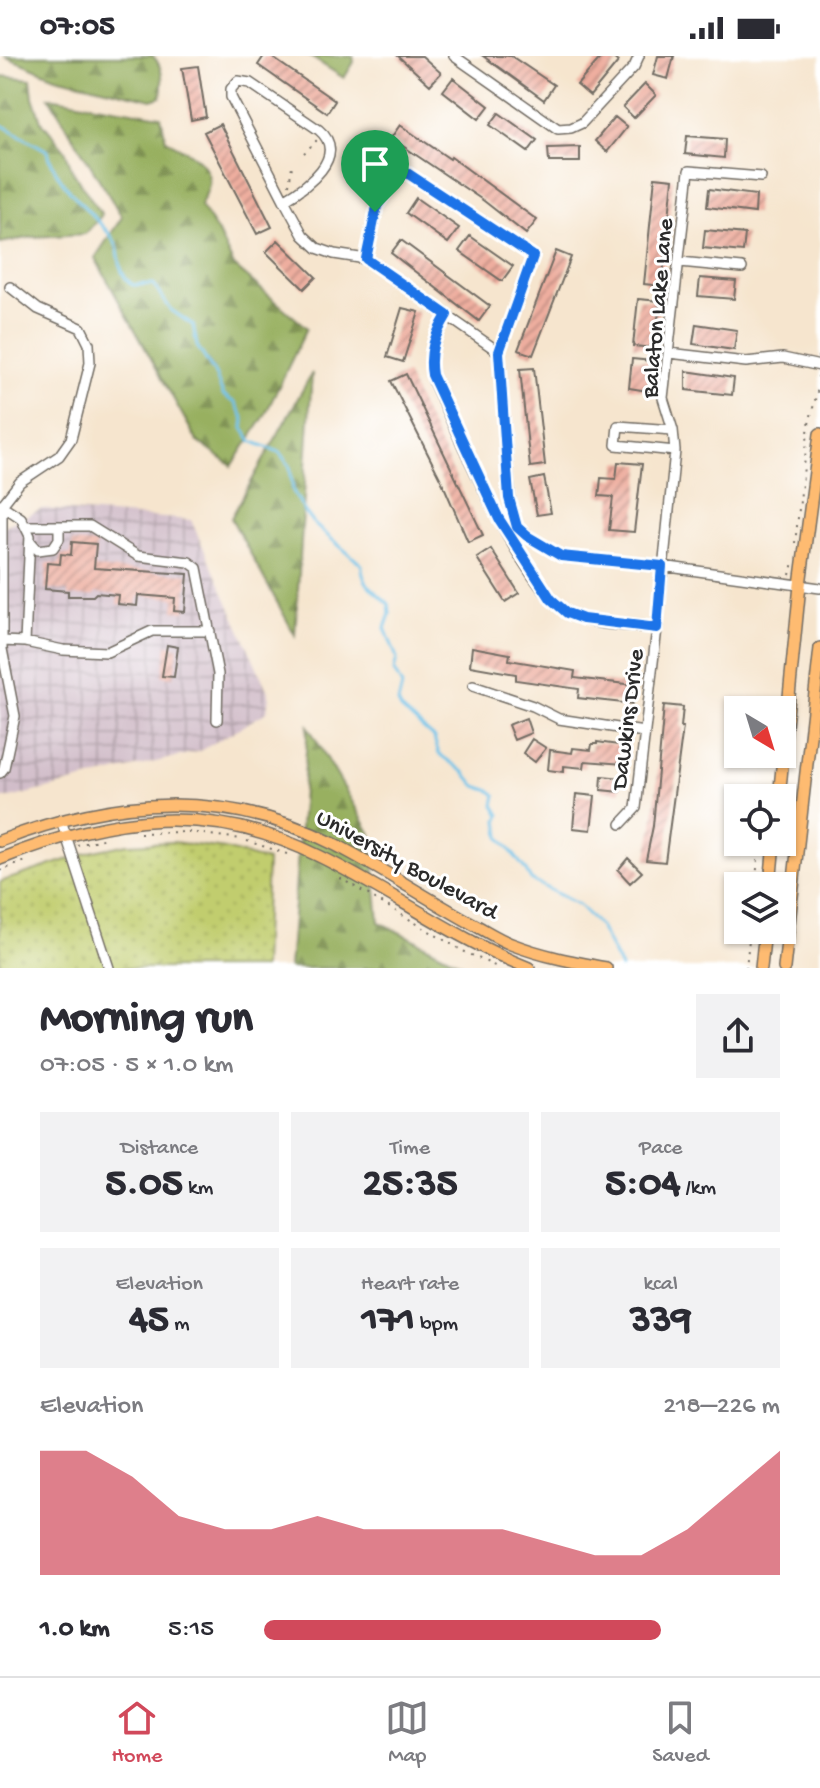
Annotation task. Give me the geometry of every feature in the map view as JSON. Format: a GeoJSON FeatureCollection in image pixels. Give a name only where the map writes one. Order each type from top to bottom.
{"type":"FeatureCollection","features":[{"type":"Feature","properties":{"kind":"main road"},"geometry":{"type":"LineString","coordinates":[[780,784],[800,585],[820,434]]}},
{"type":"Feature","properties":{"kind":"main road"},"geometry":{"type":"LineString","coordinates":[[784,968],[820,648]]}},
{"type":"Feature","properties":{"kind":"main road","name":"University Boulevard"},"geometry":{"type":"LineString","coordinates":[[0,841],[61,820],[101,811],[172,804],[234,809],[292,826],[336,845],[510,943],[560,959],[606,968]]}},
{"type":"Feature","properties":{"kind":"main road","name":"University Boulevard"},"geometry":{"type":"LineString","coordinates":[[0,859],[126,821],[193,820],[261,832],[322,857],[482,948],[529,968]]}},
{"type":"Feature","properties":{"kind":"main road"},"geometry":{"type":"LineString","coordinates":[[761,968],[764,944]]}},
{"type":"Feature","properties":{"kind":"street"},"geometry":{"type":"LineString","coordinates":[[454,56],[558,129],[582,123],[634,67],[639,56]]}},
{"type":"Feature","properties":{"kind":"street"},"geometry":{"type":"LineString","coordinates":[[284,200],[309,184],[322,170],[329,150],[323,133],[250,83],[238,81],[232,86],[231,97],[284,200],[303,235],[317,248],[366,259],[499,352]]}},
{"type":"Feature","properties":{"kind":"street"},"geometry":{"type":"LineString","coordinates":[[366,259],[377,206],[401,169],[533,256],[499,352],[509,498],[517,527],[527,536],[561,556],[662,566],[820,588]]}},
{"type":"Feature","properties":{"kind":"street","name":"Balaton Lake Lane"},"geometry":{"type":"LineString","coordinates":[[662,566],[675,451],[673,430],[663,398],[689,171],[761,177]]}},
{"type":"Feature","properties":{"kind":"street"},"geometry":{"type":"LineString","coordinates":[[680,262],[742,268]]}},
{"type":"Feature","properties":{"kind":"street"},"geometry":{"type":"LineString","coordinates":[[0,773],[4,768],[15,716],[1,647],[1,504],[20,482],[65,450],[73,431],[90,353],[85,335],[76,324],[38,309],[10,287]]}},
{"type":"Feature","properties":{"kind":"street"},"geometry":{"type":"LineString","coordinates":[[447,315],[437,332],[431,352],[430,367],[434,383],[499,519],[540,586],[558,606],[583,619],[657,628]]}},
{"type":"Feature","properties":{"kind":"street"},"geometry":{"type":"LineString","coordinates":[[669,353],[746,362],[783,358],[820,366]]}},
{"type":"Feature","properties":{"kind":"street"},"geometry":{"type":"LineString","coordinates":[[673,430],[618,426],[616,445],[675,451]]}},
{"type":"Feature","properties":{"kind":"street"},"geometry":{"type":"LineString","coordinates":[[1,504],[16,514],[26,526],[30,541],[25,642]]}},
{"type":"Feature","properties":{"kind":"street"},"geometry":{"type":"LineString","coordinates":[[26,526],[90,526],[138,556],[189,562],[197,568],[218,674],[217,720]]}},
{"type":"Feature","properties":{"kind":"street"},"geometry":{"type":"LineString","coordinates":[[30,541],[38,550],[53,548],[59,539],[59,526]]}},
{"type":"Feature","properties":{"kind":"street","name":"Dawkins Drive"},"geometry":{"type":"LineString","coordinates":[[621,824],[636,808],[662,566]]}},
{"type":"Feature","properties":{"kind":"street"},"geometry":{"type":"LineString","coordinates":[[1,647],[25,642],[63,650],[107,652],[152,631],[210,631]]}},
{"type":"Feature","properties":{"kind":"street"},"geometry":{"type":"LineString","coordinates":[[473,686],[519,700],[559,719],[644,732]]}},
{"type":"Feature","properties":{"kind":"street"},"geometry":{"type":"LineString","coordinates":[[61,820],[109,968]]}},
{"type":"Feature","properties":{"kind":"path"},"geometry":{"type":"LineString","coordinates":[[304,153],[323,133]]}},
{"type":"Feature","properties":{"kind":"path"},"geometry":{"type":"LineString","coordinates":[[284,200],[292,166]]}},
{"type":"Feature","properties":{"kind":"path"},"geometry":{"type":"LineString","coordinates":[[795,546],[809,424],[819,381]]}},
{"type":"Feature","properties":{"kind":"path"},"geometry":{"type":"LineString","coordinates":[[790,567],[793,561]]}},
{"type":"Feature","properties":{"kind":"path"},"geometry":{"type":"LineString","coordinates":[[127,833],[188,832],[228,837],[288,854]]}},
{"type":"Feature","properties":{"kind":"path"},"geometry":{"type":"LineString","coordinates":[[67,841],[113,836]]}},
{"type":"Feature","properties":{"kind":"path"},"geometry":{"type":"LineString","coordinates":[[0,871],[27,860]]}},
{"type":"Feature","properties":{"kind":"path"},"geometry":{"type":"LineString","coordinates":[[333,875],[461,950],[499,968]]}},
{"type":"Feature","properties":{"kind":"path"},"geometry":{"type":"LineString","coordinates":[[746,968],[749,944]]}},
{"type":"Feature","properties":{"kind":"shaded area"},"geometry":{"type":"Polygon","coordinates":[[[42,509],[191,520],[269,694],[267,712],[200,751],[0,798],[0,528],[42,509]]]}},
{"type":"Feature","properties":{"kind":"green space"},"geometry":{"type":"Polygon","coordinates":[[[4,56],[153,56],[162,75],[161,97],[152,100],[56,77],[4,56]]]}},
{"type":"Feature","properties":{"kind":"green space"},"geometry":{"type":"Polygon","coordinates":[[[309,56],[353,56],[354,62],[344,78],[309,56]]]}},
{"type":"Feature","properties":{"kind":"green space"},"geometry":{"type":"Polygon","coordinates":[[[0,76],[31,79],[41,121],[65,150],[73,172],[102,215],[85,234],[33,237],[0,243],[0,76]]]}},
{"type":"Feature","properties":{"kind":"green space"},"geometry":{"type":"Polygon","coordinates":[[[49,97],[161,116],[166,140],[194,156],[205,167],[209,185],[200,206],[217,231],[234,266],[307,328],[264,417],[232,466],[197,441],[95,258],[122,217],[49,97]]]}},
{"type":"Feature","properties":{"kind":"green space"},"geometry":{"type":"Polygon","coordinates":[[[312,373],[295,635],[231,518],[312,373]]]}},
{"type":"Feature","properties":{"kind":"green space"},"geometry":{"type":"Polygon","coordinates":[[[308,726],[371,834],[379,922],[470,968],[289,968],[308,726]]]}},
{"type":"Feature","properties":{"kind":"green space"},"geometry":{"type":"Polygon","coordinates":[[[173,842],[225,849],[267,861],[263,968],[0,968],[0,882],[94,851],[128,844],[173,842]]]}},
{"type":"Feature","properties":{"kind":"building"},"geometry":{"type":"Polygon","coordinates":[[[264,56],[270,56],[335,101],[327,113],[258,65],[264,56]]]}},
{"type":"Feature","properties":{"kind":"building"},"geometry":{"type":"Polygon","coordinates":[[[398,56],[422,56],[441,73],[430,85],[398,56]]]}},
{"type":"Feature","properties":{"kind":"building"},"geometry":{"type":"Polygon","coordinates":[[[483,56],[511,56],[554,85],[544,100],[483,56]]]}},
{"type":"Feature","properties":{"kind":"building"},"geometry":{"type":"Polygon","coordinates":[[[602,56],[611,56],[618,62],[590,96],[577,85],[602,56]]]}},
{"type":"Feature","properties":{"kind":"building"},"geometry":{"type":"Polygon","coordinates":[[[658,56],[674,56],[668,79],[653,75],[658,56]]]}},
{"type":"Feature","properties":{"kind":"building"},"geometry":{"type":"Polygon","coordinates":[[[198,66],[206,117],[191,120],[182,68],[198,66]]]}},
{"type":"Feature","properties":{"kind":"building"},"geometry":{"type":"Polygon","coordinates":[[[453,78],[489,106],[479,119],[443,91],[453,78]]]}},
{"type":"Feature","properties":{"kind":"building"},"geometry":{"type":"Polygon","coordinates":[[[645,84],[656,95],[634,118],[623,107],[645,84]]]}},
{"type":"Feature","properties":{"kind":"building"},"geometry":{"type":"Polygon","coordinates":[[[499,113],[537,140],[528,152],[490,125],[499,113]]]}},
{"type":"Feature","properties":{"kind":"building"},"geometry":{"type":"Polygon","coordinates":[[[615,117],[627,127],[607,152],[595,141],[615,117]]]}},
{"type":"Feature","properties":{"kind":"building"},"geometry":{"type":"Polygon","coordinates":[[[220,124],[272,227],[257,234],[204,132],[220,124]]]}},
{"type":"Feature","properties":{"kind":"building"},"geometry":{"type":"Polygon","coordinates":[[[400,125],[451,157],[537,220],[526,234],[484,201],[391,138],[400,125]]]}},
{"type":"Feature","properties":{"kind":"building"},"geometry":{"type":"Polygon","coordinates":[[[687,136],[725,139],[724,158],[685,154],[687,136]]]}},
{"type":"Feature","properties":{"kind":"building"},"geometry":{"type":"Polygon","coordinates":[[[580,147],[580,162],[549,162],[548,148],[580,147]]]}},
{"type":"Feature","properties":{"kind":"building"},"geometry":{"type":"Polygon","coordinates":[[[655,177],[673,179],[662,286],[644,284],[655,177]]]}},
{"type":"Feature","properties":{"kind":"building"},"geometry":{"type":"Polygon","coordinates":[[[709,189],[756,195],[755,213],[707,207],[709,189]]]}},
{"type":"Feature","properties":{"kind":"building"},"geometry":{"type":"Polygon","coordinates":[[[416,198],[459,228],[448,243],[406,213],[416,198]]]}},
{"type":"Feature","properties":{"kind":"building"},"geometry":{"type":"Polygon","coordinates":[[[705,230],[745,234],[743,252],[703,248],[705,230]]]}},
{"type":"Feature","properties":{"kind":"building"},"geometry":{"type":"Polygon","coordinates":[[[470,236],[513,266],[502,281],[459,251],[470,236]]]}},
{"type":"Feature","properties":{"kind":"building"},"geometry":{"type":"Polygon","coordinates":[[[278,240],[316,277],[304,289],[266,252],[278,240]]]}},
{"type":"Feature","properties":{"kind":"building"},"geometry":{"type":"Polygon","coordinates":[[[401,240],[490,306],[479,321],[391,253],[401,240]]]}},
{"type":"Feature","properties":{"kind":"building"},"geometry":{"type":"Polygon","coordinates":[[[556,251],[571,257],[533,355],[518,350],[556,251]]]}},
{"type":"Feature","properties":{"kind":"building"},"geometry":{"type":"Polygon","coordinates":[[[700,278],[736,281],[734,299],[698,296],[700,278]]]}},
{"type":"Feature","properties":{"kind":"building"},"geometry":{"type":"Polygon","coordinates":[[[638,299],[660,301],[655,348],[633,346],[638,299]]]}},
{"type":"Feature","properties":{"kind":"building"},"geometry":{"type":"Polygon","coordinates":[[[402,308],[419,312],[403,362],[387,357],[402,308]]]}},
{"type":"Feature","properties":{"kind":"building"},"geometry":{"type":"Polygon","coordinates":[[[696,324],[737,330],[734,350],[693,344],[696,324]]]}},
{"type":"Feature","properties":{"kind":"building"},"geometry":{"type":"Polygon","coordinates":[[[632,359],[652,361],[648,391],[629,388],[632,359]]]}},
{"type":"Feature","properties":{"kind":"building"},"geometry":{"type":"Polygon","coordinates":[[[534,368],[545,465],[530,467],[520,369],[534,368]]]}},
{"type":"Feature","properties":{"kind":"building"},"geometry":{"type":"Polygon","coordinates":[[[686,371],[734,378],[732,395],[686,390],[686,371]]]}},
{"type":"Feature","properties":{"kind":"building"},"geometry":{"type":"Polygon","coordinates":[[[406,374],[483,535],[468,542],[443,484],[391,381],[406,374]]]}},
{"type":"Feature","properties":{"kind":"building"},"geometry":{"type":"Polygon","coordinates":[[[618,462],[642,464],[634,532],[609,530],[613,497],[599,496],[601,478],[616,479],[618,462]]]}},
{"type":"Feature","properties":{"kind":"building"},"geometry":{"type":"Polygon","coordinates":[[[544,477],[551,513],[537,515],[530,480],[544,477]]]}},
{"type":"Feature","properties":{"kind":"building"},"geometry":{"type":"Polygon","coordinates":[[[72,542],[96,544],[94,568],[188,574],[185,612],[174,611],[175,598],[138,595],[137,606],[117,604],[118,595],[96,593],[93,596],[68,596],[68,591],[45,589],[47,563],[60,564],[61,554],[71,555],[72,542]]]}},
{"type":"Feature","properties":{"kind":"building"},"geometry":{"type":"Polygon","coordinates":[[[491,549],[519,593],[505,602],[477,558],[491,549]]]}},
{"type":"Feature","properties":{"kind":"building"},"geometry":{"type":"Polygon","coordinates":[[[167,645],[178,647],[174,677],[162,676],[167,645]]]}},
{"type":"Feature","properties":{"kind":"building"},"geometry":{"type":"Polygon","coordinates":[[[472,647],[510,654],[509,660],[575,671],[574,678],[634,685],[632,704],[578,698],[579,689],[516,680],[516,674],[470,666],[472,647]]]}},
{"type":"Feature","properties":{"kind":"building"},"geometry":{"type":"Polygon","coordinates":[[[664,705],[683,707],[665,862],[646,860],[653,826],[664,705]]]}},
{"type":"Feature","properties":{"kind":"building"},"geometry":{"type":"Polygon","coordinates":[[[526,718],[531,733],[514,740],[508,725],[526,718]]]}},
{"type":"Feature","properties":{"kind":"building"},"geometry":{"type":"Polygon","coordinates":[[[532,739],[546,748],[535,762],[523,753],[532,739]]]}},
{"type":"Feature","properties":{"kind":"building"},"geometry":{"type":"Polygon","coordinates":[[[592,744],[626,746],[624,764],[585,761],[584,768],[564,766],[564,772],[548,770],[550,750],[572,753],[573,748],[591,750],[592,744]]]}},
{"type":"Feature","properties":{"kind":"building"},"geometry":{"type":"Polygon","coordinates":[[[602,776],[621,778],[620,792],[601,790],[602,776]]]}},
{"type":"Feature","properties":{"kind":"building"},"geometry":{"type":"Polygon","coordinates":[[[576,794],[595,796],[591,830],[573,828],[576,794]]]}},
{"type":"Feature","properties":{"kind":"building"},"geometry":{"type":"Polygon","coordinates":[[[628,858],[642,872],[630,883],[618,870],[628,858]]]}},
{"type":"Feature","properties":{"kind":"waterway"},"geometry":{"type":"LineString","coordinates":[[0,124],[48,151],[65,185],[115,242],[127,280],[133,285],[153,284],[171,310],[193,325],[197,346],[215,374],[223,395],[235,403],[251,441],[279,452],[290,466],[293,491],[305,512],[315,525],[362,565],[367,583],[389,604],[390,614],[385,628],[397,658],[394,671],[402,686],[398,703],[401,709],[434,738],[439,754],[464,772],[476,786],[496,795],[494,805],[500,815],[500,837],[531,880],[579,905],[600,927],[621,968]]}},
{"type":"Feature","properties":{"kind":"route"},"geometry":{"type":"LineString","coordinates":[[401,169],[533,256],[499,352],[509,498],[514,522],[527,536],[561,556],[662,566],[657,628],[583,619],[567,613],[540,586],[499,519],[434,383],[430,367],[433,341],[447,315],[366,259],[375,212],[401,169]]}}]}
